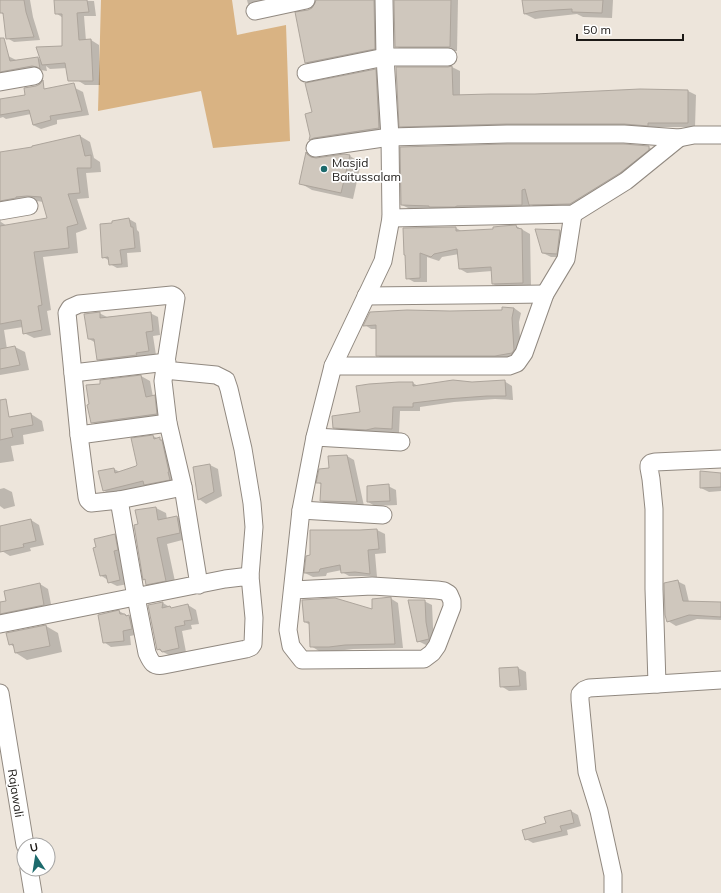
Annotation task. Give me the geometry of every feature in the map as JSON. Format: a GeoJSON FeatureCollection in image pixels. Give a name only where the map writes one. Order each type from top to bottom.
{"type":"FeatureCollection","features":[{"type":"Feature","properties":{"kind":"street"},"geometry":{"type":"LineString","coordinates":[[255,11],[306,0]]}},
{"type":"Feature","properties":{"kind":"street"},"geometry":{"type":"LineString","coordinates":[[293,590],[372,586],[436,590],[444,591],[449,594],[452,601],[452,607],[437,646],[432,653],[424,659],[302,660],[291,646],[288,630],[301,510],[315,437],[334,366],[383,261],[391,218],[390,137],[385,57],[384,0]]}},
{"type":"Feature","properties":{"kind":"street"},"geometry":{"type":"LineString","coordinates":[[306,73],[385,57],[448,57]]}},
{"type":"Feature","properties":{"kind":"street"},"geometry":{"type":"LineString","coordinates":[[0,82],[34,76]]}},
{"type":"Feature","properties":{"kind":"street"},"geometry":{"type":"LineString","coordinates":[[314,148],[390,137],[507,134],[624,134],[678,138],[694,135],[721,135]]}},
{"type":"Feature","properties":{"kind":"street"},"geometry":{"type":"LineString","coordinates":[[391,218],[573,214],[626,181],[678,138]]}},
{"type":"Feature","properties":{"kind":"street"},"geometry":{"type":"LineString","coordinates":[[0,211],[29,206]]}},
{"type":"Feature","properties":{"kind":"street"},"geometry":{"type":"LineString","coordinates":[[334,366],[509,366],[517,363],[524,354],[545,294],[566,259],[573,214]]}},
{"type":"Feature","properties":{"kind":"street"},"geometry":{"type":"LineString","coordinates":[[366,296],[545,294]]}},
{"type":"Feature","properties":{"kind":"street"},"geometry":{"type":"LineString","coordinates":[[183,487],[119,500],[95,503],[91,503],[88,500],[79,435],[67,313],[73,306],[90,302],[174,296],[176,301],[163,381],[168,423],[183,487],[199,585]]}},
{"type":"Feature","properties":{"kind":"street"},"geometry":{"type":"LineString","coordinates":[[73,373],[166,366],[216,375],[226,380],[243,449],[252,503],[254,527],[250,576],[254,618],[253,644],[251,647],[246,650],[164,666],[158,666],[151,661],[147,653],[119,500]]}},
{"type":"Feature","properties":{"kind":"street"},"geometry":{"type":"LineString","coordinates":[[79,435],[168,423]]}},
{"type":"Feature","properties":{"kind":"street"},"geometry":{"type":"LineString","coordinates":[[315,437],[401,442]]}},
{"type":"Feature","properties":{"kind":"street"},"geometry":{"type":"LineString","coordinates":[[657,684],[654,589],[654,509],[649,465],[651,463],[663,461],[721,459]]}},
{"type":"Feature","properties":{"kind":"street"},"geometry":{"type":"LineString","coordinates":[[301,510],[384,515]]}},
{"type":"Feature","properties":{"kind":"street"},"geometry":{"type":"LineString","coordinates":[[0,624],[225,579],[250,576]]}},
{"type":"Feature","properties":{"kind":"street"},"geometry":{"type":"LineString","coordinates":[[613,893],[613,875],[599,811],[587,772],[580,694],[589,688],[721,680]]}},
{"type":"Feature","properties":{"kind":"street","name":"Rajawali"},"geometry":{"type":"LineString","coordinates":[[0,693],[24,837]]}},
{"type":"Feature","properties":{"kind":"street"},"geometry":{"type":"LineString","coordinates":[[30,877],[33,893]]}},
{"type":"Feature","properties":{"kind":"shaded area"},"geometry":{"type":"Polygon","coordinates":[[[101,0],[232,0],[237,35],[286,25],[290,141],[213,148],[201,91],[98,111],[101,0]]]}},
{"type":"Feature","properties":{"kind":"building"},"geometry":{"type":"Polygon","coordinates":[[[0,0],[24,0],[26,12],[34,37],[6,39],[3,13],[0,13],[0,0]]]}},
{"type":"Feature","properties":{"kind":"building"},"geometry":{"type":"Polygon","coordinates":[[[54,0],[87,0],[89,12],[77,13],[79,40],[91,39],[93,81],[68,81],[65,63],[42,65],[36,47],[62,46],[62,14],[55,14],[54,0]]]}},
{"type":"Feature","properties":{"kind":"building"},"geometry":{"type":"Polygon","coordinates":[[[316,0],[374,0],[375,49],[305,63],[295,12],[312,8],[316,0]]]}},
{"type":"Feature","properties":{"kind":"building"},"geometry":{"type":"Polygon","coordinates":[[[394,0],[451,0],[450,47],[395,47],[394,0]]]}},
{"type":"Feature","properties":{"kind":"building"},"geometry":{"type":"Polygon","coordinates":[[[522,0],[603,0],[602,13],[572,12],[572,9],[539,11],[524,14],[522,0]]]}},
{"type":"Feature","properties":{"kind":"building"},"geometry":{"type":"Polygon","coordinates":[[[0,38],[4,38],[10,61],[38,57],[40,69],[32,66],[0,72],[0,38]]]}},
{"type":"Feature","properties":{"kind":"building"},"geometry":{"type":"Polygon","coordinates":[[[452,66],[453,95],[535,94],[640,89],[688,90],[688,123],[648,123],[648,126],[624,124],[507,124],[399,127],[396,67],[452,66]]]}},
{"type":"Feature","properties":{"kind":"building"},"geometry":{"type":"Polygon","coordinates":[[[376,69],[379,128],[309,140],[310,136],[305,114],[312,112],[305,83],[376,69]]]}},
{"type":"Feature","properties":{"kind":"building"},"geometry":{"type":"Polygon","coordinates":[[[43,80],[44,89],[74,83],[82,111],[50,116],[51,120],[33,125],[29,110],[0,115],[0,99],[25,95],[24,88],[36,86],[43,80]]]}},
{"type":"Feature","properties":{"kind":"building"},"geometry":{"type":"Polygon","coordinates":[[[80,135],[85,156],[91,155],[91,168],[77,168],[80,193],[68,194],[78,224],[67,227],[69,248],[34,252],[42,305],[38,306],[42,330],[23,334],[21,320],[0,324],[0,226],[47,218],[41,197],[16,197],[0,201],[0,152],[32,147],[80,135]]]}},
{"type":"Feature","properties":{"kind":"building"},"geometry":{"type":"Polygon","coordinates":[[[507,144],[624,144],[649,146],[649,150],[620,173],[570,204],[529,205],[525,189],[522,190],[522,205],[429,207],[401,205],[400,147],[507,144]]]}},
{"type":"Feature","properties":{"kind":"building","name":"Masjid Baitussalam"},"geometry":{"type":"Polygon","coordinates":[[[306,152],[311,157],[316,158],[344,154],[350,155],[341,193],[299,184],[306,152]]]}},
{"type":"Feature","properties":{"kind":"building"},"geometry":{"type":"Polygon","coordinates":[[[129,218],[131,227],[133,227],[135,248],[120,250],[122,264],[109,265],[108,257],[102,258],[100,224],[112,223],[112,221],[129,218]]]}},
{"type":"Feature","properties":{"kind":"building"},"geometry":{"type":"Polygon","coordinates":[[[516,225],[517,228],[522,229],[523,283],[492,284],[491,267],[459,269],[457,249],[434,254],[431,257],[420,253],[420,278],[406,279],[403,228],[456,227],[456,231],[493,229],[493,227],[516,225]]]}},
{"type":"Feature","properties":{"kind":"building"},"geometry":{"type":"Polygon","coordinates":[[[535,229],[560,230],[557,254],[542,253],[535,229]]]}},
{"type":"Feature","properties":{"kind":"building"},"geometry":{"type":"Polygon","coordinates":[[[502,307],[514,308],[512,318],[514,350],[512,353],[495,356],[376,356],[376,325],[363,326],[370,312],[407,310],[502,310],[502,307]]]}},
{"type":"Feature","properties":{"kind":"building"},"geometry":{"type":"Polygon","coordinates":[[[100,312],[100,318],[151,312],[153,331],[146,332],[149,351],[136,353],[137,355],[97,360],[94,339],[88,339],[84,314],[100,312]]]}},
{"type":"Feature","properties":{"kind":"building"},"geometry":{"type":"Polygon","coordinates":[[[15,346],[20,365],[0,369],[0,349],[15,346]]]}},
{"type":"Feature","properties":{"kind":"building"},"geometry":{"type":"Polygon","coordinates":[[[141,375],[146,397],[155,395],[157,414],[91,423],[87,405],[89,404],[86,385],[100,384],[100,380],[141,375]]]}},
{"type":"Feature","properties":{"kind":"building"},"geometry":{"type":"Polygon","coordinates":[[[453,380],[472,382],[505,380],[506,396],[446,399],[413,403],[413,407],[393,407],[392,429],[375,428],[366,430],[333,428],[332,416],[360,412],[356,386],[413,382],[413,386],[453,380]]]}},
{"type":"Feature","properties":{"kind":"building"},"geometry":{"type":"Polygon","coordinates":[[[6,399],[9,417],[31,413],[33,425],[11,429],[13,437],[0,440],[0,400],[6,399]]]}},
{"type":"Feature","properties":{"kind":"building"},"geometry":{"type":"Polygon","coordinates":[[[153,435],[154,439],[160,437],[160,440],[162,440],[170,480],[144,485],[143,481],[103,491],[98,471],[114,468],[115,473],[136,466],[131,438],[153,435]]]}},
{"type":"Feature","properties":{"kind":"building"},"geometry":{"type":"Polygon","coordinates":[[[347,455],[357,502],[320,501],[321,483],[316,483],[319,469],[329,468],[328,456],[347,455]]]}},
{"type":"Feature","properties":{"kind":"building"},"geometry":{"type":"Polygon","coordinates":[[[210,464],[214,492],[198,500],[193,467],[210,464]]]}},
{"type":"Feature","properties":{"kind":"building"},"geometry":{"type":"Polygon","coordinates":[[[700,471],[721,473],[721,487],[700,488],[700,471]]]}},
{"type":"Feature","properties":{"kind":"building"},"geometry":{"type":"Polygon","coordinates":[[[389,484],[390,501],[367,502],[367,486],[389,484]]]}},
{"type":"Feature","properties":{"kind":"building"},"geometry":{"type":"Polygon","coordinates":[[[156,507],[158,520],[177,516],[180,533],[157,538],[166,581],[146,585],[145,579],[143,580],[134,525],[138,524],[135,510],[156,507]]]}},
{"type":"Feature","properties":{"kind":"building"},"geometry":{"type":"Polygon","coordinates":[[[31,519],[36,541],[23,544],[24,547],[0,552],[0,526],[31,519]]]}},
{"type":"Feature","properties":{"kind":"building"},"geometry":{"type":"Polygon","coordinates":[[[377,529],[379,549],[368,550],[370,574],[355,572],[341,573],[340,565],[320,569],[319,572],[304,573],[306,556],[310,555],[310,530],[377,529]]]}},
{"type":"Feature","properties":{"kind":"building"},"geometry":{"type":"Polygon","coordinates":[[[115,534],[118,550],[114,551],[120,580],[108,583],[106,575],[100,576],[93,548],[96,547],[94,539],[115,534]]]}},
{"type":"Feature","properties":{"kind":"building"},"geometry":{"type":"Polygon","coordinates":[[[678,580],[683,601],[721,602],[721,617],[689,615],[667,622],[665,615],[664,583],[678,580]]]}},
{"type":"Feature","properties":{"kind":"building"},"geometry":{"type":"Polygon","coordinates":[[[40,583],[44,605],[0,614],[0,602],[6,601],[4,591],[40,583]]]}},
{"type":"Feature","properties":{"kind":"building"},"geometry":{"type":"Polygon","coordinates":[[[391,597],[395,644],[310,647],[309,622],[304,622],[302,600],[335,598],[372,609],[372,599],[391,597]]]}},
{"type":"Feature","properties":{"kind":"building"},"geometry":{"type":"Polygon","coordinates":[[[408,600],[425,600],[426,622],[429,639],[417,642],[408,600]]]}},
{"type":"Feature","properties":{"kind":"building"},"geometry":{"type":"Polygon","coordinates":[[[163,602],[162,608],[170,606],[171,608],[188,604],[192,620],[184,621],[185,625],[175,627],[179,648],[162,652],[160,649],[157,650],[148,605],[163,602]]]}},
{"type":"Feature","properties":{"kind":"building"},"geometry":{"type":"Polygon","coordinates":[[[119,610],[120,614],[125,614],[126,616],[129,615],[132,629],[123,631],[124,641],[103,643],[98,615],[119,610]]]}},
{"type":"Feature","properties":{"kind":"building"},"geometry":{"type":"Polygon","coordinates":[[[46,625],[50,646],[15,653],[13,644],[9,645],[6,633],[46,625]]]}},
{"type":"Feature","properties":{"kind":"building"},"geometry":{"type":"Polygon","coordinates":[[[518,667],[520,686],[500,687],[499,668],[518,667]]]}},
{"type":"Feature","properties":{"kind":"building"},"geometry":{"type":"Polygon","coordinates":[[[571,810],[574,823],[560,826],[562,831],[525,840],[522,830],[546,823],[544,817],[571,810]]]}},
{"type":"Feature","properties":{"kind":"place","name":"Masjid Baitussalam"},"geometry":{"type":"Point","coordinates":[324,169]}}]}
